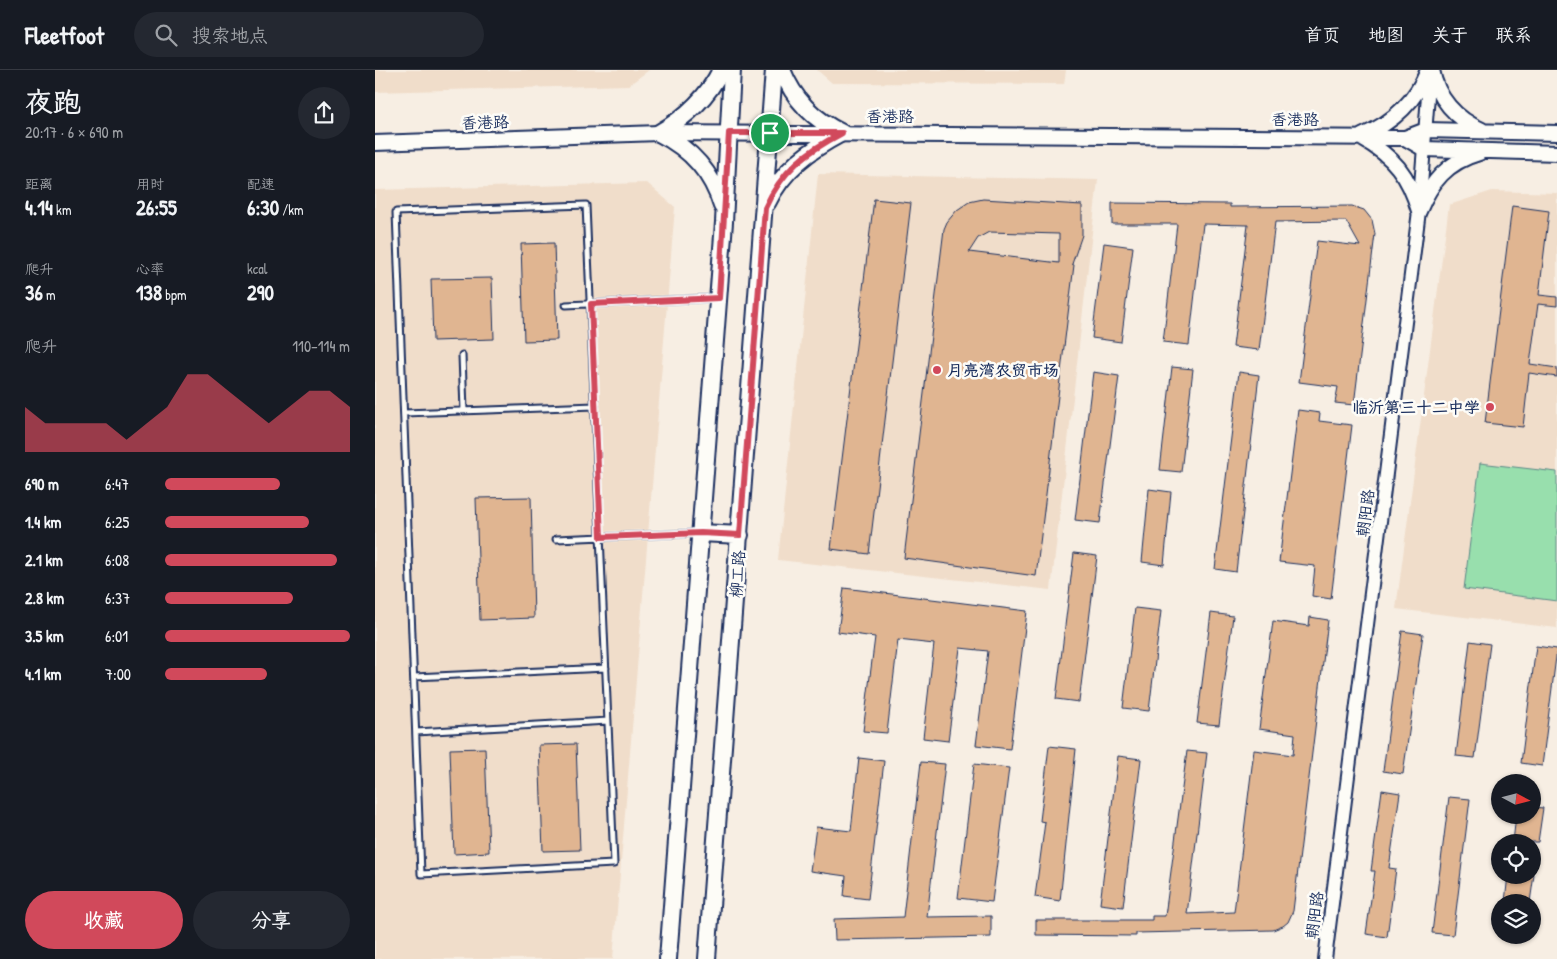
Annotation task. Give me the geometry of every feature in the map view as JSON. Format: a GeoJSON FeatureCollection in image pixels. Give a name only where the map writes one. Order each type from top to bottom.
{"type":"FeatureCollection","features":[{"type":"Feature","properties":{"kind":"main road"},"geometry":{"type":"LineString","coordinates":[[721,70],[694,108],[677,122],[659,133],[684,148],[704,168],[718,194],[724,222]]}},
{"type":"Feature","properties":{"kind":"main road"},"geometry":{"type":"LineString","coordinates":[[668,959],[719,298],[732,70]]}},
{"type":"Feature","properties":{"kind":"main road","name":"柳工路"},"geometry":{"type":"LineString","coordinates":[[707,959],[775,70]]}},
{"type":"Feature","properties":{"kind":"main road"},"geometry":{"type":"LineString","coordinates":[[782,70],[787,83],[797,99],[810,113],[825,125],[842,133]]}},
{"type":"Feature","properties":{"kind":"main road"},"geometry":{"type":"LineString","coordinates":[[1430,70],[1440,93],[1449,106],[1466,122],[1487,132]]}},
{"type":"Feature","properties":{"kind":"main road"},"geometry":{"type":"LineString","coordinates":[[1360,137],[1376,130],[1404,108],[1430,70]]}},
{"type":"Feature","properties":{"kind":"main road","name":"香港路"},"geometry":{"type":"LineString","coordinates":[[375,143],[659,133],[1405,138],[1426,130],[1557,133]]}},
{"type":"Feature","properties":{"kind":"main road"},"geometry":{"type":"LineString","coordinates":[[765,208],[776,187],[795,163],[820,145],[842,133]]}},
{"type":"Feature","properties":{"kind":"main road"},"geometry":{"type":"LineString","coordinates":[[1360,137],[1399,167],[1408,181],[1419,211]]}},
{"type":"Feature","properties":{"kind":"main road","name":"香港路"},"geometry":{"type":"LineString","coordinates":[[1405,138],[1424,149],[1557,152]]}},
{"type":"Feature","properties":{"kind":"main road"},"geometry":{"type":"LineString","coordinates":[[1419,211],[1427,193],[1437,178],[1452,165],[1468,156],[1487,151]]}},
{"type":"Feature","properties":{"kind":"main road"},"geometry":{"type":"LineString","coordinates":[[701,533],[740,535]]}},
{"type":"Feature","properties":{"kind":"street","name":"朝阳路"},"geometry":{"type":"LineString","coordinates":[[1325,959],[1419,211],[1430,70]]}},
{"type":"Feature","properties":{"kind":"lane"},"geometry":{"type":"LineString","coordinates":[[587,206],[591,304],[614,864],[421,874],[396,212],[587,206]]}},
{"type":"Feature","properties":{"kind":"lane"},"geometry":{"type":"LineString","coordinates":[[566,305],[719,298]]}},
{"type":"Feature","properties":{"kind":"lane"},"geometry":{"type":"LineString","coordinates":[[462,355],[464,411]]}},
{"type":"Feature","properties":{"kind":"lane"},"geometry":{"type":"LineString","coordinates":[[404,413],[595,406]]}},
{"type":"Feature","properties":{"kind":"lane"},"geometry":{"type":"LineString","coordinates":[[555,540],[701,533]]}},
{"type":"Feature","properties":{"kind":"lane"},"geometry":{"type":"LineString","coordinates":[[414,677],[606,668]]}},
{"type":"Feature","properties":{"kind":"lane"},"geometry":{"type":"LineString","coordinates":[[416,732],[608,721]]}},
{"type":"Feature","properties":{"kind":"shaded area"},"geometry":{"type":"Polygon","coordinates":[[[375,70],[649,70],[629,85],[375,92],[375,70]]]}},
{"type":"Feature","properties":{"kind":"shaded area"},"geometry":{"type":"Polygon","coordinates":[[[817,70],[1066,70],[1064,84],[832,83],[817,70]]]}},
{"type":"Feature","properties":{"kind":"shaded area","name":"月亮湾农贸市场"},"geometry":{"type":"Polygon","coordinates":[[[818,174],[1098,180],[1051,590],[778,560],[818,174]]]}},
{"type":"Feature","properties":{"kind":"shaded area"},"geometry":{"type":"Polygon","coordinates":[[[647,183],[675,207],[613,959],[375,959],[375,190],[647,183]]]}},
{"type":"Feature","properties":{"kind":"shaded area","name":"临沂第三十二中学"},"geometry":{"type":"Polygon","coordinates":[[[1492,191],[1557,193],[1557,628],[1396,609],[1449,205],[1492,191]]]}},
{"type":"Feature","properties":{"kind":"green space"},"geometry":{"type":"Polygon","coordinates":[[[1480,463],[1557,472],[1557,601],[1464,589],[1480,463]]]}},
{"type":"Feature","properties":{"kind":"building"},"geometry":{"type":"Polygon","coordinates":[[[874,199],[911,203],[869,554],[831,549],[874,199]]]}},
{"type":"Feature","properties":{"kind":"building"},"geometry":{"type":"Polygon","coordinates":[[[983,199],[1082,205],[1082,235],[1072,264],[1074,265],[1036,576],[904,558],[944,229],[957,210],[969,202],[983,199]],[[989,232],[978,238],[969,252],[1059,263],[1059,234],[989,232]]]}},
{"type":"Feature","properties":{"kind":"building"},"geometry":{"type":"Polygon","coordinates":[[[1112,203],[1230,204],[1230,207],[1352,206],[1364,210],[1372,220],[1375,234],[1354,405],[1335,403],[1338,387],[1299,382],[1317,241],[1360,246],[1346,221],[1275,222],[1259,350],[1233,347],[1248,225],[1203,224],[1189,345],[1163,342],[1177,224],[1112,224],[1112,203]]]}},
{"type":"Feature","properties":{"kind":"building"},"geometry":{"type":"Polygon","coordinates":[[[1512,206],[1549,211],[1539,295],[1557,297],[1557,306],[1538,304],[1530,364],[1557,368],[1557,377],[1529,373],[1523,427],[1485,423],[1512,206]]]}},
{"type":"Feature","properties":{"kind":"building"},"geometry":{"type":"Polygon","coordinates":[[[554,243],[557,340],[524,341],[521,244],[554,243]]]}},
{"type":"Feature","properties":{"kind":"building"},"geometry":{"type":"Polygon","coordinates":[[[1104,243],[1133,247],[1121,342],[1092,338],[1104,243]]]}},
{"type":"Feature","properties":{"kind":"building"},"geometry":{"type":"Polygon","coordinates":[[[492,278],[494,339],[433,341],[431,279],[492,278]]]}},
{"type":"Feature","properties":{"kind":"building"},"geometry":{"type":"Polygon","coordinates":[[[1172,367],[1193,369],[1181,472],[1160,470],[1172,367]]]}},
{"type":"Feature","properties":{"kind":"building"},"geometry":{"type":"Polygon","coordinates":[[[1093,372],[1119,376],[1100,523],[1075,520],[1093,372]]]}},
{"type":"Feature","properties":{"kind":"building"},"geometry":{"type":"Polygon","coordinates":[[[1239,372],[1259,375],[1236,572],[1215,569],[1239,372]]]}},
{"type":"Feature","properties":{"kind":"building"},"geometry":{"type":"Polygon","coordinates":[[[1298,410],[1320,413],[1319,421],[1352,425],[1331,599],[1312,596],[1315,566],[1279,562],[1298,410]]]}},
{"type":"Feature","properties":{"kind":"building"},"geometry":{"type":"Polygon","coordinates":[[[1149,489],[1171,492],[1164,565],[1142,562],[1149,489]]]}},
{"type":"Feature","properties":{"kind":"building"},"geometry":{"type":"Polygon","coordinates":[[[531,497],[534,618],[480,620],[476,498],[531,497]]]}},
{"type":"Feature","properties":{"kind":"building"},"geometry":{"type":"Polygon","coordinates":[[[1074,553],[1097,556],[1079,702],[1056,699],[1074,553]]]}},
{"type":"Feature","properties":{"kind":"building"},"geometry":{"type":"Polygon","coordinates":[[[844,588],[1027,611],[1010,749],[976,745],[988,651],[960,648],[948,741],[923,738],[934,644],[898,640],[887,733],[863,731],[875,637],[838,632],[844,588]]]}},
{"type":"Feature","properties":{"kind":"building"},"geometry":{"type":"Polygon","coordinates":[[[1135,608],[1161,611],[1149,711],[1123,708],[1135,608]]]}},
{"type":"Feature","properties":{"kind":"building"},"geometry":{"type":"Polygon","coordinates":[[[1211,613],[1233,616],[1219,725],[1197,723],[1211,613]]]}},
{"type":"Feature","properties":{"kind":"building"},"geometry":{"type":"Polygon","coordinates":[[[1310,617],[1328,620],[1293,911],[1288,922],[1273,930],[1136,933],[1136,936],[1036,935],[1036,920],[1152,920],[1152,916],[1165,916],[1187,751],[1207,753],[1187,914],[1234,912],[1254,750],[1293,755],[1295,734],[1259,729],[1273,621],[1309,626],[1310,617]]]}},
{"type":"Feature","properties":{"kind":"building"},"geometry":{"type":"Polygon","coordinates":[[[1402,631],[1423,634],[1403,774],[1383,771],[1402,631]]]}},
{"type":"Feature","properties":{"kind":"building"},"geometry":{"type":"Polygon","coordinates":[[[1470,641],[1490,644],[1475,758],[1456,756],[1470,641]]]}},
{"type":"Feature","properties":{"kind":"building"},"geometry":{"type":"Polygon","coordinates":[[[1536,646],[1557,649],[1542,766],[1521,763],[1536,646]]]}},
{"type":"Feature","properties":{"kind":"building"},"geometry":{"type":"Polygon","coordinates":[[[576,744],[580,850],[543,851],[539,745],[576,744]]]}},
{"type":"Feature","properties":{"kind":"building"},"geometry":{"type":"Polygon","coordinates":[[[1049,746],[1076,749],[1060,901],[1035,897],[1045,822],[1040,821],[1049,746]]]}},
{"type":"Feature","properties":{"kind":"building"},"geometry":{"type":"Polygon","coordinates":[[[485,748],[489,852],[454,854],[450,749],[485,748]]]}},
{"type":"Feature","properties":{"kind":"building"},"geometry":{"type":"Polygon","coordinates":[[[1118,756],[1141,759],[1123,907],[1100,904],[1118,756]]]}},
{"type":"Feature","properties":{"kind":"building"},"geometry":{"type":"Polygon","coordinates":[[[859,758],[884,761],[868,899],[844,896],[846,876],[810,871],[816,827],[851,831],[859,758]]]}},
{"type":"Feature","properties":{"kind":"building"},"geometry":{"type":"Polygon","coordinates":[[[921,762],[945,764],[927,917],[991,916],[991,937],[835,940],[834,919],[903,917],[921,762]]]}},
{"type":"Feature","properties":{"kind":"building"},"geometry":{"type":"Polygon","coordinates":[[[974,764],[1009,768],[992,902],[958,898],[974,764]]]}},
{"type":"Feature","properties":{"kind":"building"},"geometry":{"type":"Polygon","coordinates":[[[1382,790],[1400,793],[1389,868],[1396,869],[1387,937],[1366,934],[1375,871],[1371,871],[1382,790]]]}},
{"type":"Feature","properties":{"kind":"building"},"geometry":{"type":"Polygon","coordinates":[[[1449,797],[1470,799],[1453,935],[1432,933],[1449,797]]]}},
{"type":"Feature","properties":{"kind":"building"},"geometry":{"type":"Polygon","coordinates":[[[1515,824],[1541,824],[1539,834],[1514,834],[1515,824]]]}},
{"type":"Feature","properties":{"kind":"building"},"geometry":{"type":"Polygon","coordinates":[[[1507,884],[1533,884],[1531,894],[1506,894],[1507,884]]]}},
{"type":"Feature","properties":{"kind":"place","name":"月亮湾农贸市场"},"geometry":{"type":"Point","coordinates":[937,370]}},
{"type":"Feature","properties":{"kind":"place","name":"临沂第三十二中学"},"geometry":{"type":"Point","coordinates":[1490,407]}},
{"type":"Feature","properties":{"kind":"route"},"geometry":{"type":"LineString","coordinates":[[729,133],[770,133],[842,133],[800,159],[783,177],[765,208],[740,535],[701,533],[601,537],[591,304],[719,298],[729,133]]}}]}
